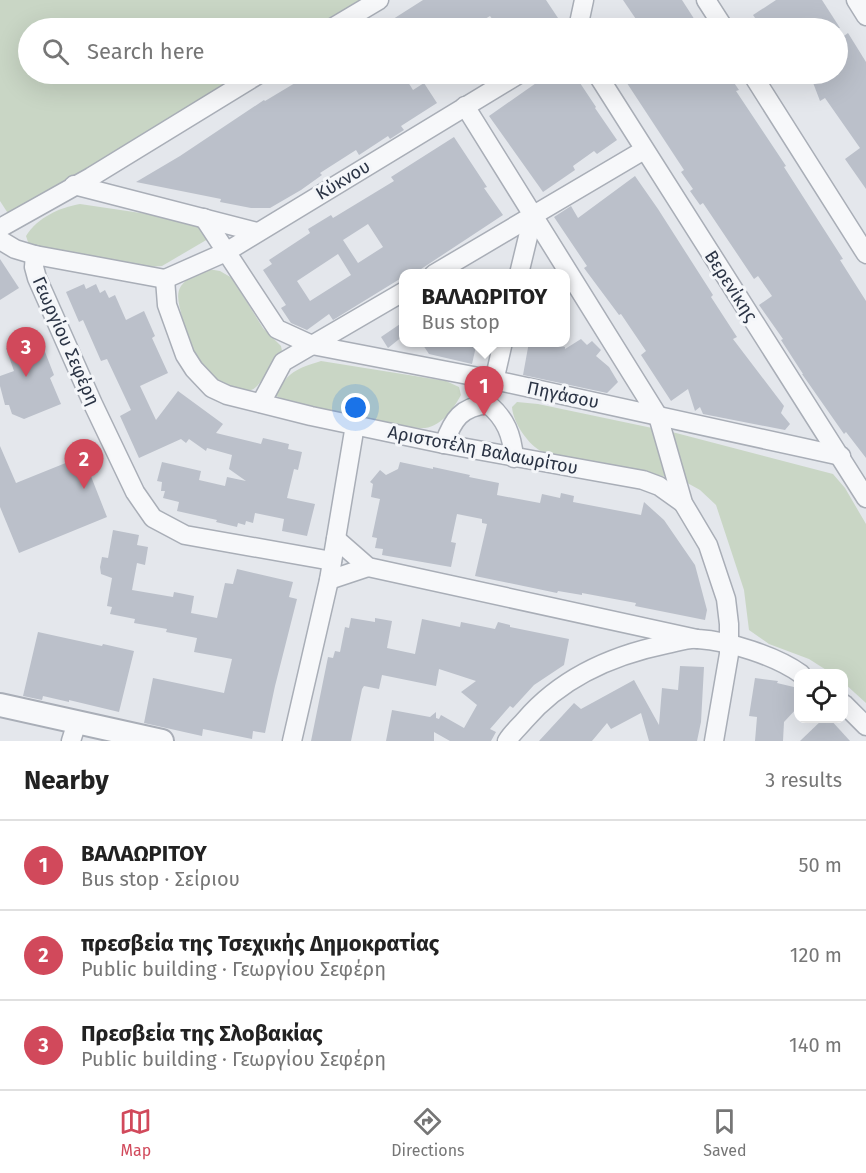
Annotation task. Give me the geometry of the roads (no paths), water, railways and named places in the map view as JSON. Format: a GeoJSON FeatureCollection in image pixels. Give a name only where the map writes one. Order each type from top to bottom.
{"type":"FeatureCollection","features":[{"type":"Feature","properties":{"kind":"street"},"geometry":{"type":"LineString","coordinates":[[349,18],[379,0]]}},
{"type":"Feature","properties":{"kind":"street"},"geometry":{"type":"LineString","coordinates":[[580,18],[584,0]]}},
{"type":"Feature","properties":{"kind":"street"},"geometry":{"type":"LineString","coordinates":[[706,0],[718,18]]}},
{"type":"Feature","properties":{"kind":"street"},"geometry":{"type":"LineString","coordinates":[[856,0],[866,16]]}},
{"type":"Feature","properties":{"kind":"street"},"geometry":{"type":"LineString","coordinates":[[0,228],[242,84]]}},
{"type":"Feature","properties":{"kind":"street","name":"Κύκνου"},"geometry":{"type":"LineString","coordinates":[[165,279],[226,252],[502,84]]}},
{"type":"Feature","properties":{"kind":"street","name":"Βερενίκης"},"geometry":{"type":"LineString","coordinates":[[603,84],[866,498]]}},
{"type":"Feature","properties":{"kind":"street"},"geometry":{"type":"LineString","coordinates":[[758,84],[866,254]]}},
{"type":"Feature","properties":{"kind":"street"},"geometry":{"type":"LineString","coordinates":[[465,106],[566,269]]}},
{"type":"Feature","properties":{"kind":"street"},"geometry":{"type":"LineString","coordinates":[[441,269],[644,150]]}},
{"type":"Feature","properties":{"kind":"street"},"geometry":{"type":"LineString","coordinates":[[74,185],[257,232]]}},
{"type":"Feature","properties":{"kind":"street"},"geometry":{"type":"LineString","coordinates":[[520,269],[533,216]]}},
{"type":"Feature","properties":{"kind":"street","name":"Πηγάσου"},"geometry":{"type":"LineString","coordinates":[[204,218],[277,329],[312,345],[494,380],[841,456]]}},
{"type":"Feature","properties":{"kind":"street","name":"Γεωργίου Σεφέρη"},"geometry":{"type":"LineString","coordinates":[[0,240],[15,249],[35,255],[34,267],[37,278],[88,393],[135,492],[153,518],[185,535],[332,561]]}},
{"type":"Feature","properties":{"kind":"street"},"geometry":{"type":"LineString","coordinates":[[35,255],[165,279]]}},
{"type":"Feature","properties":{"kind":"street"},"geometry":{"type":"LineString","coordinates":[[570,275],[658,416],[683,503],[701,531],[716,566],[726,599],[729,645],[714,741]]}},
{"type":"Feature","properties":{"kind":"street","name":"Αριστοτέλη Βαλαωρίτου"},"geometry":{"type":"LineString","coordinates":[[165,279],[167,304],[185,355],[194,369],[212,388],[227,395],[444,444],[643,480],[659,486],[683,503]]}},
{"type":"Feature","properties":{"kind":"street"},"geometry":{"type":"LineString","coordinates":[[261,403],[283,362],[399,293]]}},
{"type":"Feature","properties":{"kind":"street"},"geometry":{"type":"LineString","coordinates":[[488,404],[502,347]]}},
{"type":"Feature","properties":{"kind":"street"},"geometry":{"type":"LineString","coordinates":[[444,444],[451,425],[461,414],[474,405],[488,404],[500,414],[509,430],[513,441],[514,458]]}},
{"type":"Feature","properties":{"kind":"street"},"geometry":{"type":"LineString","coordinates":[[292,741],[329,580],[355,425]]}},
{"type":"Feature","properties":{"kind":"street"},"geometry":{"type":"LineString","coordinates":[[336,539],[368,567],[729,645],[781,662],[794,670]]}},
{"type":"Feature","properties":{"kind":"street"},"geometry":{"type":"LineString","coordinates":[[329,580],[368,567]]}},
{"type":"Feature","properties":{"kind":"street"},"geometry":{"type":"LineString","coordinates":[[507,741],[540,703],[571,680],[608,661],[636,652],[697,639]]}},
{"type":"Feature","properties":{"kind":"street"},"geometry":{"type":"LineString","coordinates":[[0,705],[74,732],[162,741]]}},
{"type":"Feature","properties":{"kind":"street"},"geometry":{"type":"LineString","coordinates":[[848,709],[866,726]]}},
{"type":"Feature","properties":{"kind":"place","name":"Πρεσβεία της Σλοβακίας"},"geometry":{"type":"Point","coordinates":[26,377]}},
{"type":"Feature","properties":{"kind":"place","name":"ΒΑΛΑΩΡΙΤΟΥ"},"geometry":{"type":"Point","coordinates":[484,416]}},
{"type":"Feature","properties":{"kind":"place","name":"πρεσβεία της Τσεχικής Δημοκρατίας"},"geometry":{"type":"Point","coordinates":[84,489]}}]}
